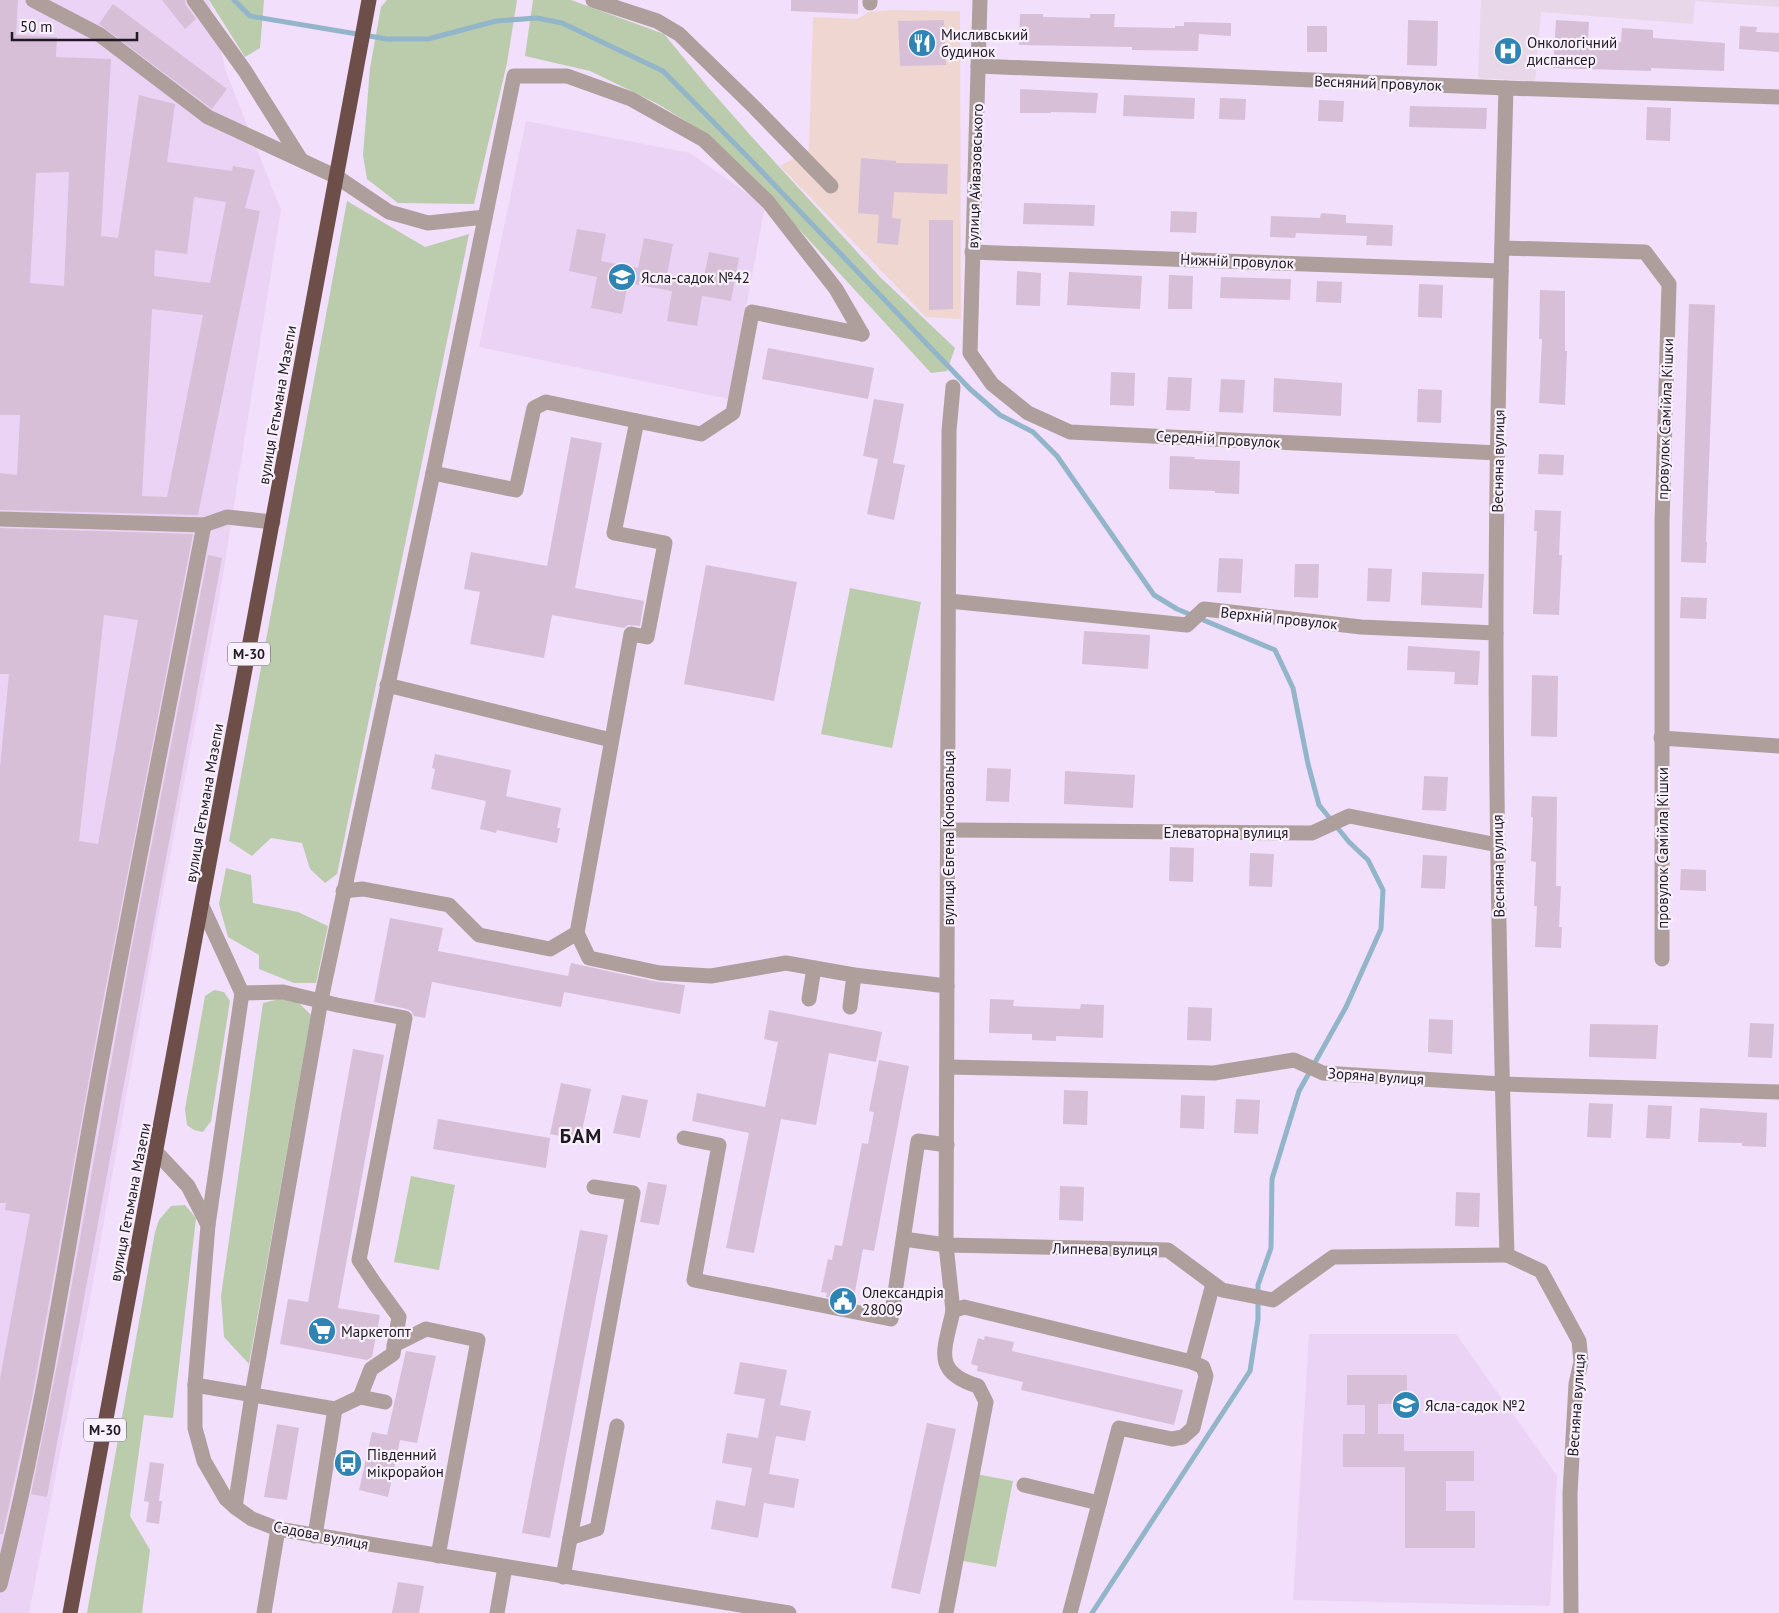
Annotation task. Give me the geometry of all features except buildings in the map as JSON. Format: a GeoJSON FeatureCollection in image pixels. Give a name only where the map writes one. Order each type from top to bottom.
{"type":"FeatureCollection","features":[{"type":"Feature","properties":{"kind":"highway","name":"вулиця Гетьмана Мазепи"},"geometry":{"type":"LineString","coordinates":[[70,1613],[157,1153],[369,2]]}},
{"type":"Feature","properties":{"kind":"street"},"geometry":{"type":"LineString","coordinates":[[33,0],[100,35],[208,117],[337,177],[389,212],[428,223],[484,217]]}},
{"type":"Feature","properties":{"kind":"street"},"geometry":{"type":"LineString","coordinates":[[194,0],[245,71],[300,160]]}},
{"type":"Feature","properties":{"kind":"street"},"geometry":{"type":"LineString","coordinates":[[593,0],[657,21],[679,34],[831,186]]}},
{"type":"Feature","properties":{"kind":"street","name":"вулиця Айвазовського"},"geometry":{"type":"LineString","coordinates":[[970,353],[980,0]]}},
{"type":"Feature","properties":{"kind":"street","name":"Весняний провулок"},"geometry":{"type":"LineString","coordinates":[[978,66],[1506,88],[1779,97]]}},
{"type":"Feature","properties":{"kind":"street"},"geometry":{"type":"LineString","coordinates":[[234,1507],[321,1000],[433,473],[514,76],[567,76],[631,99],[704,140],[768,202],[836,289],[862,334],[752,312],[732,413],[701,434],[546,402],[534,408],[516,490],[433,473]]}},
{"type":"Feature","properties":{"kind":"street","name":"Весняна вулиця"},"geometry":{"type":"LineString","coordinates":[[1506,88],[1501,270],[1496,633],[1502,1084],[1507,1255],[1541,1271],[1580,1341],[1581,1362],[1576,1384],[1570,1493],[1571,1613]]}},
{"type":"Feature","properties":{"kind":"street","name":"провулок Самійла Кішки"},"geometry":{"type":"LineString","coordinates":[[1502,248],[1645,252],[1669,284],[1662,522],[1662,959]]}},
{"type":"Feature","properties":{"kind":"street","name":"Нижній провулок"},"geometry":{"type":"LineString","coordinates":[[972,252],[1501,270]]}},
{"type":"Feature","properties":{"kind":"street","name":"Середній провулок"},"geometry":{"type":"LineString","coordinates":[[970,353],[992,384],[1028,413],[1070,432],[1498,453]]}},
{"type":"Feature","properties":{"kind":"street","name":"вулиця Євгена Коновальця"},"geometry":{"type":"LineString","coordinates":[[946,1613],[986,1402],[978,1386],[961,1381],[949,1370],[944,1357],[953,1311],[946,1245],[946,1145],[949,431],[953,387]]}},
{"type":"Feature","properties":{"kind":"street"},"geometry":{"type":"LineString","coordinates":[[637,421],[614,533],[665,543],[648,637],[630,634],[577,933],[589,958],[660,973],[711,976],[786,963],[854,975],[947,986]]}},
{"type":"Feature","properties":{"kind":"street"},"geometry":{"type":"LineString","coordinates":[[0,519],[204,525],[227,517],[273,522]]}},
{"type":"Feature","properties":{"kind":"street"},"geometry":{"type":"LineString","coordinates":[[0,1585],[14,1529],[56,1317],[96,1090],[204,525]]}},
{"type":"Feature","properties":{"kind":"street","name":"Верхній провулок"},"geometry":{"type":"LineString","coordinates":[[949,600],[1187,625],[1204,610],[1361,627],[1496,633]]}},
{"type":"Feature","properties":{"kind":"street"},"geometry":{"type":"LineString","coordinates":[[387,685],[611,740]]}},
{"type":"Feature","properties":{"kind":"street"},"geometry":{"type":"LineString","coordinates":[[1661,738],[1779,746]]}},
{"type":"Feature","properties":{"kind":"street","name":"Елеваторна вулиця"},"geometry":{"type":"LineString","coordinates":[[948,830],[1312,833],[1349,816],[1498,846]]}},
{"type":"Feature","properties":{"kind":"street"},"geometry":{"type":"LineString","coordinates":[[343,891],[363,889],[449,905],[479,935],[550,949],[577,933]]}},
{"type":"Feature","properties":{"kind":"street"},"geometry":{"type":"LineString","coordinates":[[202,906],[242,993],[283,992],[405,1018],[359,1260],[400,1317],[393,1354],[371,1369],[360,1397]]}},
{"type":"Feature","properties":{"kind":"street"},"geometry":{"type":"LineString","coordinates":[[809,999],[814,968]]}},
{"type":"Feature","properties":{"kind":"street"},"geometry":{"type":"LineString","coordinates":[[850,1007],[854,975]]}},
{"type":"Feature","properties":{"kind":"street","name":"Садова вулиця"},"geometry":{"type":"LineString","coordinates":[[242,993],[208,1225],[195,1385],[195,1428],[204,1461],[226,1499],[252,1519],[278,1529],[789,1613]]}},
{"type":"Feature","properties":{"kind":"street","name":"Зоряна вулиця"},"geometry":{"type":"LineString","coordinates":[[947,1067],[1214,1073],[1294,1060],[1323,1073],[1502,1084],[1779,1092]]}},
{"type":"Feature","properties":{"kind":"street"},"geometry":{"type":"LineString","coordinates":[[684,1138],[720,1145],[694,1280],[891,1319],[918,1141],[946,1145]]}},
{"type":"Feature","properties":{"kind":"street"},"geometry":{"type":"LineString","coordinates":[[157,1153],[188,1186],[208,1225]]}},
{"type":"Feature","properties":{"kind":"street"},"geometry":{"type":"LineString","coordinates":[[563,1577],[633,1193],[594,1187]]}},
{"type":"Feature","properties":{"kind":"street","name":"Липнева вулиця"},"geometry":{"type":"LineString","coordinates":[[904,1239],[946,1245],[1168,1250],[1218,1287],[1273,1300],[1333,1257],[1507,1255]]}},
{"type":"Feature","properties":{"kind":"street"},"geometry":{"type":"LineString","coordinates":[[1192,1362],[1218,1287]]}},
{"type":"Feature","properties":{"kind":"street"},"geometry":{"type":"LineString","coordinates":[[953,1311],[964,1307],[1192,1362],[1204,1367],[1206,1376],[1194,1428],[1183,1437],[1172,1439],[1119,1428],[1070,1613]]}},
{"type":"Feature","properties":{"kind":"street"},"geometry":{"type":"LineString","coordinates":[[394,1345],[426,1330],[478,1340],[438,1556]]}},
{"type":"Feature","properties":{"kind":"street"},"geometry":{"type":"LineString","coordinates":[[195,1385],[335,1409],[360,1397],[385,1402]]}},
{"type":"Feature","properties":{"kind":"street"},"geometry":{"type":"LineString","coordinates":[[315,1536],[335,1409]]}},
{"type":"Feature","properties":{"kind":"street"},"geometry":{"type":"LineString","coordinates":[[570,1538],[598,1528],[616,1426]]}},
{"type":"Feature","properties":{"kind":"street"},"geometry":{"type":"LineString","coordinates":[[1024,1485],[1099,1504]]}},
{"type":"Feature","properties":{"kind":"street"},"geometry":{"type":"LineString","coordinates":[[264,1613],[278,1529]]}},
{"type":"Feature","properties":{"kind":"street"},"geometry":{"type":"LineString","coordinates":[[497,1613],[505,1567]]}},
{"type":"Feature","properties":{"kind":"shaded area"},"geometry":{"type":"Polygon","coordinates":[[[0,0],[209,0],[226,72],[281,210],[218,606],[157,924],[91,1294],[29,1613],[0,1613],[0,0]]]}},
{"type":"Feature","properties":{"kind":"shaded area","name":"Онкологічний диспансер"},"geometry":{"type":"Polygon","coordinates":[[[1481,0],[1779,0],[1779,7],[1695,1],[1693,24],[1541,12],[1535,81],[1478,78],[1481,0]]]}},
{"type":"Feature","properties":{"kind":"shaded area"},"geometry":{"type":"Polygon","coordinates":[[[892,10],[960,11],[961,319],[926,317],[780,166],[809,150],[813,17],[857,19],[869,12],[892,10]]]}},
{"type":"Feature","properties":{"kind":"shaded area","name":"Ясла-садок №42"},"geometry":{"type":"Polygon","coordinates":[[[526,121],[690,153],[765,206],[729,399],[479,347],[526,121]]]}},
{"type":"Feature","properties":{"kind":"shaded area","name":"Ясла-садок №2"},"geometry":{"type":"Polygon","coordinates":[[[1309,1334],[1456,1334],[1557,1476],[1550,1606],[1293,1600],[1309,1334]]]}},
{"type":"Feature","properties":{"kind":"green space"},"geometry":{"type":"Polygon","coordinates":[[[209,0],[264,0],[260,48],[245,57],[209,0]]]}},
{"type":"Feature","properties":{"kind":"green space"},"geometry":{"type":"Polygon","coordinates":[[[387,0],[517,0],[507,63],[474,204],[398,203],[367,179],[363,155],[370,68],[381,7],[387,0]]]}},
{"type":"Feature","properties":{"kind":"green space"},"geometry":{"type":"Polygon","coordinates":[[[533,0],[571,0],[664,34],[751,136],[880,277],[955,348],[947,371],[931,373],[775,203],[702,131],[658,104],[590,71],[525,56],[533,0]]]}},
{"type":"Feature","properties":{"kind":"green space"},"geometry":{"type":"Polygon","coordinates":[[[347,201],[425,247],[469,234],[337,874],[325,883],[310,869],[302,843],[271,838],[252,856],[229,841],[347,201]]]}},
{"type":"Feature","properties":{"kind":"green space"},"geometry":{"type":"Polygon","coordinates":[[[850,588],[921,602],[892,748],[821,734],[850,588]]]}},
{"type":"Feature","properties":{"kind":"green space"},"geometry":{"type":"Polygon","coordinates":[[[226,868],[251,875],[253,903],[298,912],[328,926],[316,983],[294,983],[259,969],[259,955],[228,937],[219,904],[226,868]]]}},
{"type":"Feature","properties":{"kind":"green space"},"geometry":{"type":"Polygon","coordinates":[[[214,990],[224,992],[230,1001],[211,1121],[203,1132],[194,1130],[187,1125],[185,1109],[205,996],[214,990]]]}},
{"type":"Feature","properties":{"kind":"green space"},"geometry":{"type":"Polygon","coordinates":[[[280,999],[298,1002],[311,1015],[249,1364],[224,1337],[221,1296],[263,1003],[280,999]]]}},
{"type":"Feature","properties":{"kind":"green space"},"geometry":{"type":"Polygon","coordinates":[[[411,1176],[455,1185],[439,1270],[394,1262],[411,1176]]]}},
{"type":"Feature","properties":{"kind":"green space"},"geometry":{"type":"Polygon","coordinates":[[[185,1205],[196,1218],[173,1418],[144,1415],[130,1516],[150,1550],[142,1613],[87,1613],[155,1232],[159,1220],[171,1206],[185,1205]]]}},
{"type":"Feature","properties":{"kind":"green space"},"geometry":{"type":"Polygon","coordinates":[[[976,1474],[1013,1481],[996,1567],[958,1560],[976,1474]]]}},
{"type":"Feature","properties":{"kind":"waterway"},"geometry":{"type":"LineString","coordinates":[[234,0],[250,16],[387,39],[428,39],[496,21],[537,18],[562,23],[663,71],[970,389],[1000,415],[1033,432],[1057,456],[1154,595],[1177,609],[1275,650],[1293,688],[1308,764],[1319,805],[1349,842],[1368,860],[1383,890],[1381,929],[1346,1007],[1299,1091],[1272,1179],[1271,1248],[1258,1285],[1258,1319],[1250,1371],[1092,1613]]}},
{"type":"Feature","properties":{"kind":"place","name":"Мисливський будинок"},"geometry":{"type":"Point","coordinates":[922,43]}},
{"type":"Feature","properties":{"kind":"place","name":"Онкологічний диспансер"},"geometry":{"type":"Point","coordinates":[1508,51]}},
{"type":"Feature","properties":{"kind":"place","name":"Ясла-садок №42"},"geometry":{"type":"Point","coordinates":[622,277]}},
{"type":"Feature","properties":{"kind":"place","name":"Олександрія 28009"},"geometry":{"type":"Point","coordinates":[843,1301]}},
{"type":"Feature","properties":{"kind":"place","name":"Маркетопт"},"geometry":{"type":"Point","coordinates":[322,1331]}},
{"type":"Feature","properties":{"kind":"place","name":"Ясла-садок №2"},"geometry":{"type":"Point","coordinates":[1406,1405]}},
{"type":"Feature","properties":{"kind":"place","name":"Південний мікрорайон"},"geometry":{"type":"Point","coordinates":[348,1463]}},
{"type":"Feature","properties":{"kind":"district","name":"БАМ"},"geometry":{"type":"Point","coordinates":[581,1136]}}]}
